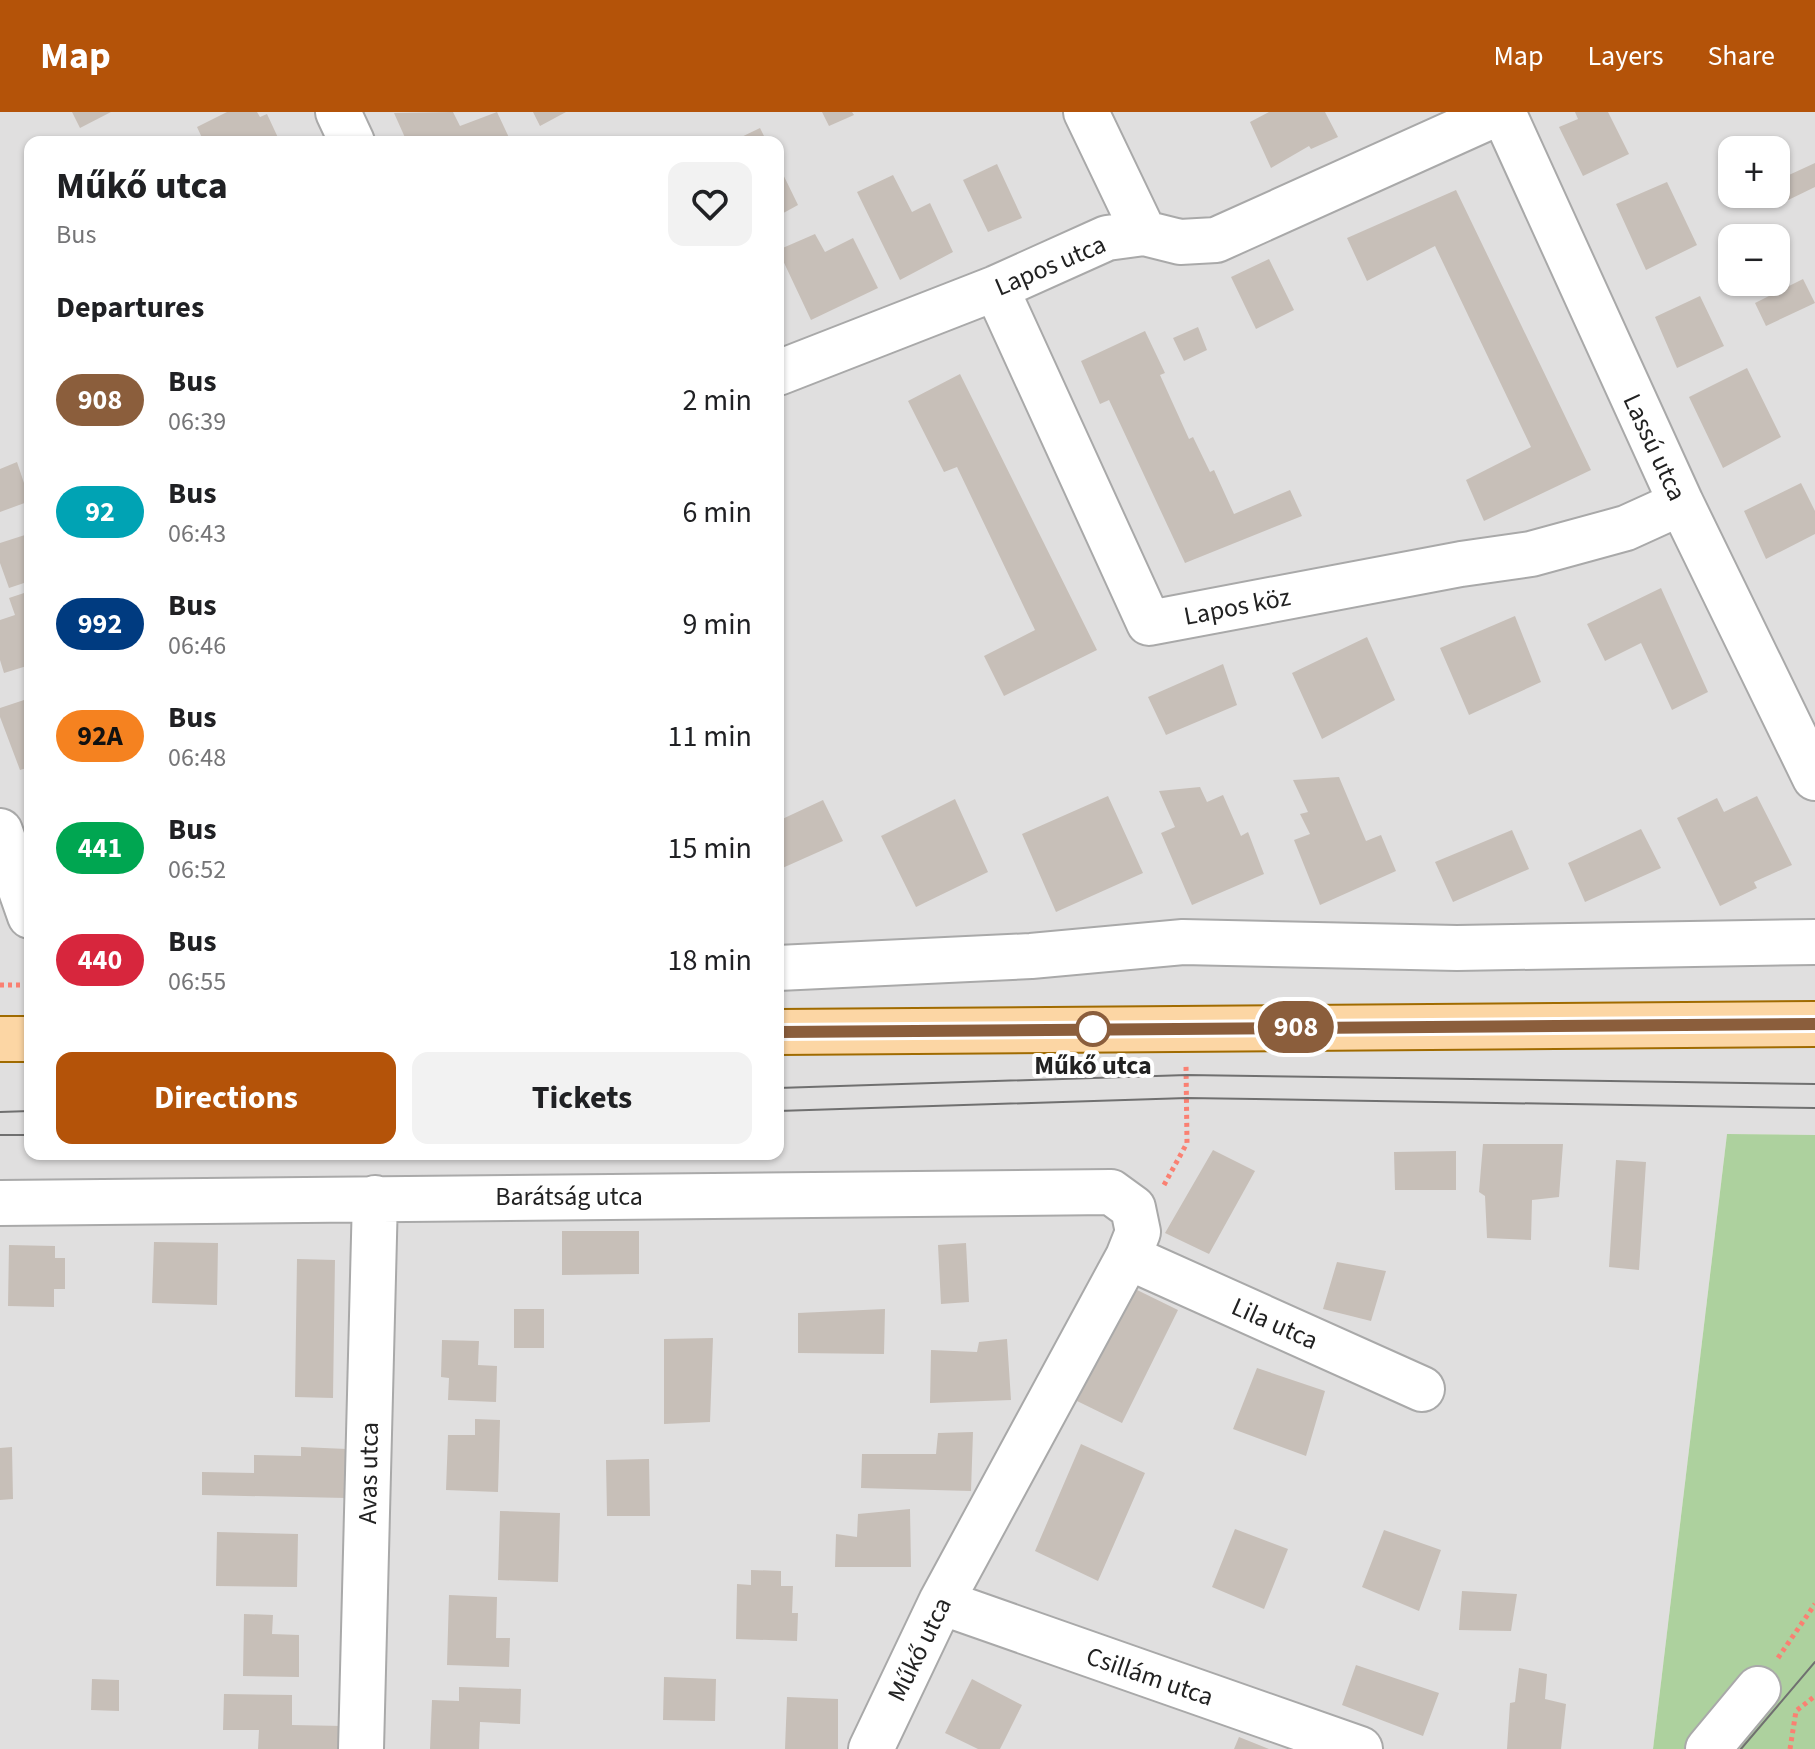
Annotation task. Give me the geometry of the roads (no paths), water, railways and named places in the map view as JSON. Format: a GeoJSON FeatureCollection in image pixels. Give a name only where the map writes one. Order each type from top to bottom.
{"type":"FeatureCollection","features":[{"type":"Feature","properties":{"kind":"main road"},"geometry":{"type":"LineString","coordinates":[[784,1032],[1815,1024]]}},
{"type":"Feature","properties":{"kind":"main road"},"geometry":{"type":"LineString","coordinates":[[0,1039],[24,1039]]}},
{"type":"Feature","properties":{"kind":"street"},"geometry":{"type":"LineString","coordinates":[[338,112],[349,136]]}},
{"type":"Feature","properties":{"kind":"street"},"geometry":{"type":"LineString","coordinates":[[1086,112],[1144,233]]}},
{"type":"Feature","properties":{"kind":"street","name":"Lapos utca"},"geometry":{"type":"LineString","coordinates":[[784,371],[996,288],[1107,238],[1144,233],[1180,242],[1216,240],[1501,112]]}},
{"type":"Feature","properties":{"kind":"street","name":"Lassú utca"},"geometry":{"type":"LineString","coordinates":[[1501,112],[1681,503],[1815,778]]}},
{"type":"Feature","properties":{"kind":"street","name":"Lapos köz"},"geometry":{"type":"LineString","coordinates":[[996,288],[1149,623],[1445,566],[1531,554],[1626,528],[1681,503]]}},
{"type":"Feature","properties":{"kind":"street"},"geometry":{"type":"LineString","coordinates":[[0,831],[24,899]]}},
{"type":"Feature","properties":{"kind":"street"},"geometry":{"type":"LineString","coordinates":[[784,968],[1031,956],[1183,942],[1457,948],[1815,942]]}},
{"type":"Feature","properties":{"kind":"street","name":"Barátság utca"},"geometry":{"type":"LineString","coordinates":[[0,1203],[1111,1192],[1133,1208]]}},
{"type":"Feature","properties":{"kind":"street","name":"Avas utca"},"geometry":{"type":"LineString","coordinates":[[361,1749],[375,1198]]}},
{"type":"Feature","properties":{"kind":"street","name":"Műkő utca"},"geometry":{"type":"LineString","coordinates":[[871,1749],[941,1602],[1128,1257],[1138,1232],[1133,1208]]}},
{"type":"Feature","properties":{"kind":"street","name":"Lila utca"},"geometry":{"type":"LineString","coordinates":[[1128,1257],[1422,1389]]}},
{"type":"Feature","properties":{"kind":"street","name":"Csillám utca"},"geometry":{"type":"LineString","coordinates":[[941,1602],[1360,1749]]}},
{"type":"Feature","properties":{"kind":"street"},"geometry":{"type":"LineString","coordinates":[[1708,1749],[1758,1689]]}},
{"type":"Feature","properties":{"kind":"tram line"},"geometry":{"type":"LineString","coordinates":[[784,1088],[1187,1075],[1815,1084]]}},
{"type":"Feature","properties":{"kind":"tram line"},"geometry":{"type":"LineString","coordinates":[[784,1111],[1187,1098],[1815,1108]]}},
{"type":"Feature","properties":{"kind":"tram line"},"geometry":{"type":"LineString","coordinates":[[0,1112],[24,1111]]}},
{"type":"Feature","properties":{"kind":"tram line"},"geometry":{"type":"LineString","coordinates":[[0,1135],[24,1135]]}},
{"type":"Feature","properties":{"kind":"tram line"},"geometry":{"type":"LineString","coordinates":[[1741,1749],[1815,1662]]}},
{"type":"Feature","properties":{"kind":"place","name":"Műkő utca"},"geometry":{"type":"Point","coordinates":[1093,1029]}}]}
